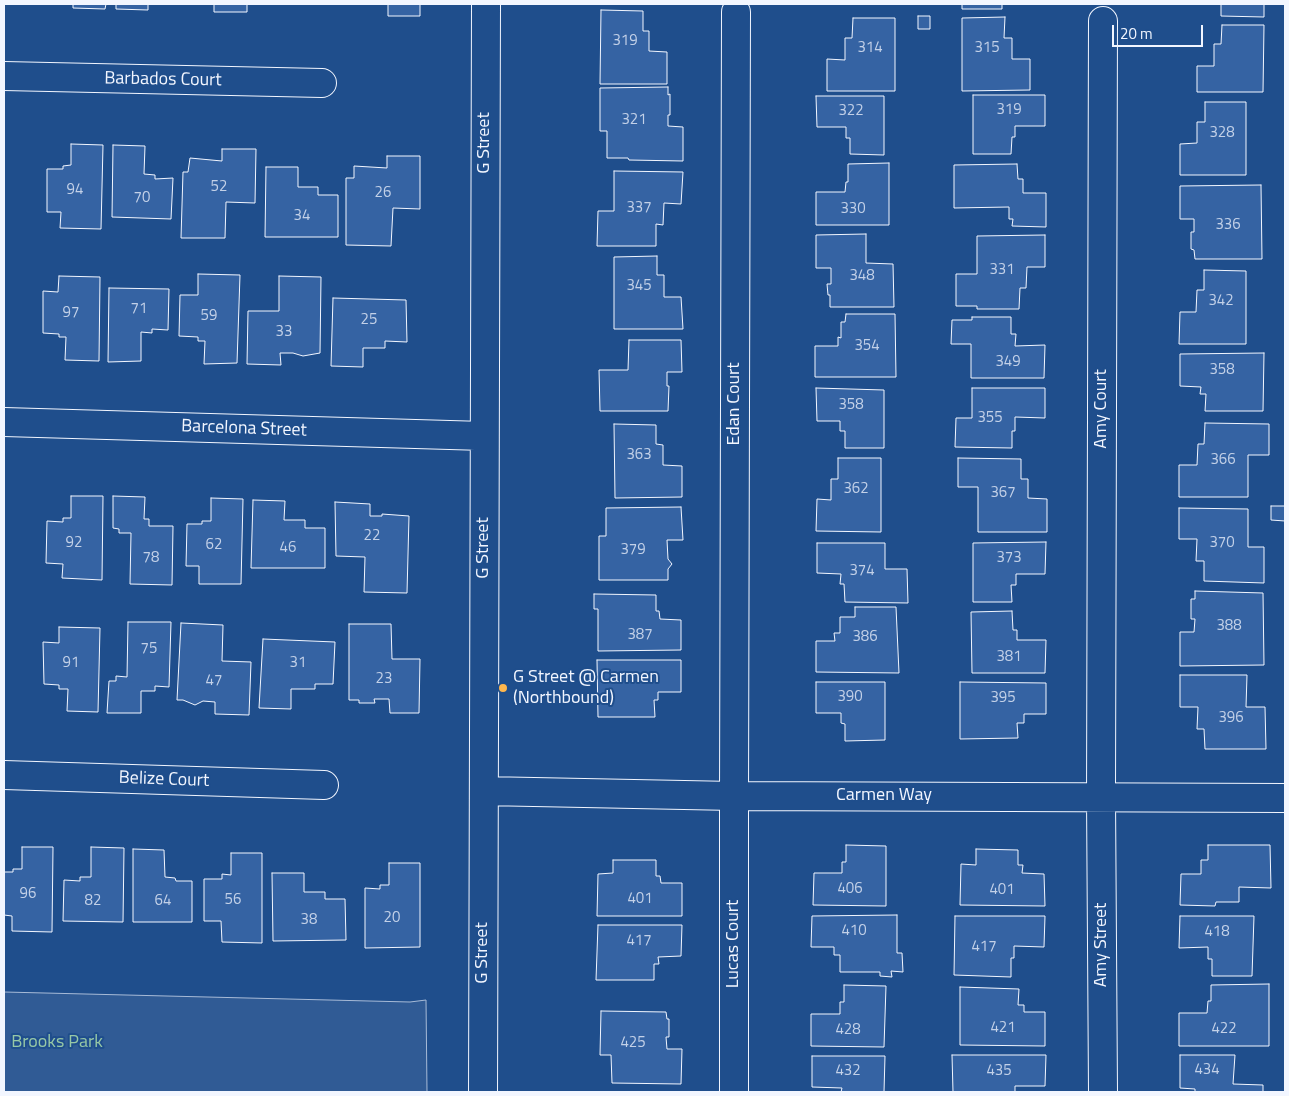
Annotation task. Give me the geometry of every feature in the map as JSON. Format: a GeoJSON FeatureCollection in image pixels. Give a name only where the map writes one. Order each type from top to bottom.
{"type":"FeatureCollection","features":[{"type":"Feature","properties":{"kind":"street","name":"G Street"},"geometry":{"type":"LineString","coordinates":[[483,1092],[486,4]]}},
{"type":"Feature","properties":{"kind":"street","name":"Edan Court"},"geometry":{"type":"LineString","coordinates":[[734,796],[736,12]]}},
{"type":"Feature","properties":{"kind":"street","name":"Amy Court"},"geometry":{"type":"LineString","coordinates":[[1101,797],[1103,21]]}},
{"type":"Feature","properties":{"kind":"street","name":"Barbados Court"},"geometry":{"type":"LineString","coordinates":[[4,76],[322,83]]}},
{"type":"Feature","properties":{"kind":"street","name":"Barcelona Street"},"geometry":{"type":"LineString","coordinates":[[4,422],[484,436]]}},
{"type":"Feature","properties":{"kind":"street","name":"Belize Court"},"geometry":{"type":"LineString","coordinates":[[4,775],[324,785]]}},
{"type":"Feature","properties":{"kind":"street","name":"Carmen Way"},"geometry":{"type":"LineString","coordinates":[[484,791],[734,796],[1285,798]]}},
{"type":"Feature","properties":{"kind":"street","name":"Lucas Court"},"geometry":{"type":"LineString","coordinates":[[734,796],[734,1092]]}},
{"type":"Feature","properties":{"kind":"street","name":"Amy Street"},"geometry":{"type":"LineString","coordinates":[[1101,797],[1103,1092]]}},
{"type":"Feature","properties":{"kind":"shaded area","name":"Brooks Park"},"geometry":{"type":"Polygon","coordinates":[[[4,992],[410,1002],[426,1000],[427,1092],[4,1092],[4,992]]]}},
{"type":"Feature","properties":{"kind":"building"},"geometry":{"type":"Polygon","coordinates":[[[73,4],[106,4],[105,9],[73,8],[73,4]]]}},
{"type":"Feature","properties":{"kind":"building"},"geometry":{"type":"Polygon","coordinates":[[[116,4],[148,4],[148,10],[116,9],[116,4]]]}},
{"type":"Feature","properties":{"kind":"building"},"geometry":{"type":"Polygon","coordinates":[[[214,4],[247,4],[247,12],[214,12],[214,4]]]}},
{"type":"Feature","properties":{"kind":"building"},"geometry":{"type":"Polygon","coordinates":[[[388,4],[420,4],[420,16],[388,16],[388,4]]]}},
{"type":"Feature","properties":{"kind":"building"},"geometry":{"type":"Polygon","coordinates":[[[962,4],[1002,4],[1002,9],[962,9],[962,4]]]}},
{"type":"Feature","properties":{"kind":"building"},"geometry":{"type":"Polygon","coordinates":[[[1221,4],[1264,4],[1264,17],[1221,16],[1221,4]]]}},
{"type":"Feature","properties":{"kind":"building"},"geometry":{"type":"Polygon","coordinates":[[[601,10],[643,11],[643,31],[649,31],[649,51],[667,52],[667,84],[600,84],[601,10]]]}},
{"type":"Feature","properties":{"kind":"building"},"geometry":{"type":"Polygon","coordinates":[[[918,16],[930,16],[930,29],[918,29],[918,16]]]}},
{"type":"Feature","properties":{"kind":"building"},"geometry":{"type":"Polygon","coordinates":[[[1005,17],[1004,38],[1012,38],[1012,59],[1030,59],[1030,90],[962,91],[962,18],[1005,17]]]}},
{"type":"Feature","properties":{"kind":"building"},"geometry":{"type":"Polygon","coordinates":[[[853,18],[895,18],[895,91],[827,91],[827,59],[845,60],[845,38],[852,38],[853,18]]]}},
{"type":"Feature","properties":{"kind":"building"},"geometry":{"type":"Polygon","coordinates":[[[1222,25],[1264,25],[1263,92],[1197,92],[1197,66],[1214,66],[1214,44],[1221,44],[1222,25]]]}},
{"type":"Feature","properties":{"kind":"building"},"geometry":{"type":"Polygon","coordinates":[[[668,87],[670,115],[668,115],[668,126],[683,127],[683,161],[607,158],[607,131],[600,131],[600,88],[668,87]]]}},
{"type":"Feature","properties":{"kind":"building"},"geometry":{"type":"Polygon","coordinates":[[[973,95],[1045,95],[1045,126],[1015,126],[1015,137],[1012,137],[1011,154],[973,154],[973,95]]]}},
{"type":"Feature","properties":{"kind":"building"},"geometry":{"type":"Polygon","coordinates":[[[816,96],[884,96],[884,155],[850,154],[850,138],[846,138],[846,127],[817,127],[816,96]]]}},
{"type":"Feature","properties":{"kind":"building"},"geometry":{"type":"Polygon","coordinates":[[[1205,102],[1246,102],[1246,175],[1180,175],[1180,144],[1197,143],[1197,122],[1205,122],[1205,102]]]}},
{"type":"Feature","properties":{"kind":"building"},"geometry":{"type":"Polygon","coordinates":[[[71,144],[103,145],[101,229],[60,228],[61,212],[47,212],[47,169],[63,169],[63,166],[71,165],[71,144]]]}},
{"type":"Feature","properties":{"kind":"building"},"geometry":{"type":"Polygon","coordinates":[[[113,145],[145,146],[144,174],[155,175],[155,179],[173,178],[171,219],[112,217],[113,145]]]}},
{"type":"Feature","properties":{"kind":"building"},"geometry":{"type":"Polygon","coordinates":[[[222,149],[256,149],[255,203],[226,202],[225,238],[181,238],[183,172],[188,172],[190,158],[222,161],[222,149]]]}},
{"type":"Feature","properties":{"kind":"building"},"geometry":{"type":"Polygon","coordinates":[[[387,156],[420,156],[420,209],[393,208],[391,246],[346,245],[346,178],[354,178],[354,166],[387,168],[387,156]]]}},
{"type":"Feature","properties":{"kind":"building"},"geometry":{"type":"Polygon","coordinates":[[[889,163],[889,225],[816,225],[816,192],[845,192],[846,182],[848,182],[848,164],[889,163]]]}},
{"type":"Feature","properties":{"kind":"building"},"geometry":{"type":"Polygon","coordinates":[[[1017,164],[1018,179],[1023,179],[1023,193],[1046,193],[1046,227],[1012,226],[1013,219],[1009,219],[1009,207],[954,208],[954,165],[1017,164]]]}},
{"type":"Feature","properties":{"kind":"building"},"geometry":{"type":"Polygon","coordinates":[[[266,167],[298,167],[298,187],[318,187],[318,195],[338,195],[338,237],[265,237],[266,167]]]}},
{"type":"Feature","properties":{"kind":"building"},"geometry":{"type":"Polygon","coordinates":[[[614,171],[683,172],[681,204],[664,203],[663,225],[656,224],[656,246],[597,246],[598,211],[614,211],[614,171]]]}},
{"type":"Feature","properties":{"kind":"building"},"geometry":{"type":"Polygon","coordinates":[[[1261,185],[1262,259],[1195,259],[1194,250],[1191,249],[1191,232],[1194,232],[1194,219],[1180,219],[1180,186],[1261,185]]]}},
{"type":"Feature","properties":{"kind":"building"},"geometry":{"type":"Polygon","coordinates":[[[866,234],[866,263],[893,264],[894,307],[830,307],[830,295],[828,295],[827,284],[831,284],[831,268],[816,268],[816,235],[866,234]]]}},
{"type":"Feature","properties":{"kind":"building"},"geometry":{"type":"Polygon","coordinates":[[[1045,235],[1045,267],[1027,267],[1026,288],[1020,288],[1019,309],[977,309],[977,306],[956,306],[956,274],[977,274],[977,236],[1045,235]]]}},
{"type":"Feature","properties":{"kind":"building"},"geometry":{"type":"Polygon","coordinates":[[[657,256],[657,275],[664,275],[664,297],[681,297],[683,329],[614,329],[614,257],[657,256]]]}},
{"type":"Feature","properties":{"kind":"building"},"geometry":{"type":"Polygon","coordinates":[[[1204,270],[1246,271],[1246,344],[1179,344],[1180,312],[1196,312],[1197,290],[1204,290],[1204,270]]]}},
{"type":"Feature","properties":{"kind":"building"},"geometry":{"type":"Polygon","coordinates":[[[198,274],[240,275],[237,363],[204,364],[205,341],[198,341],[198,337],[179,336],[180,295],[198,295],[198,274]]]}},
{"type":"Feature","properties":{"kind":"building"},"geometry":{"type":"Polygon","coordinates":[[[59,276],[100,277],[99,361],[65,360],[66,337],[59,337],[59,334],[43,333],[43,291],[58,292],[59,276]]]}},
{"type":"Feature","properties":{"kind":"building"},"geometry":{"type":"Polygon","coordinates":[[[279,276],[321,277],[320,353],[303,356],[293,353],[280,353],[281,365],[247,364],[248,311],[279,311],[279,276]]]}},
{"type":"Feature","properties":{"kind":"building"},"geometry":{"type":"Polygon","coordinates":[[[109,288],[169,289],[168,330],[152,329],[152,333],[141,332],[141,361],[108,362],[109,288]]]}},
{"type":"Feature","properties":{"kind":"building"},"geometry":{"type":"Polygon","coordinates":[[[333,298],[406,300],[407,342],[385,341],[385,348],[363,348],[363,367],[331,366],[333,298]]]}},
{"type":"Feature","properties":{"kind":"building"},"geometry":{"type":"Polygon","coordinates":[[[846,314],[895,314],[896,377],[815,377],[815,346],[838,346],[838,337],[841,338],[841,322],[845,322],[846,314]]]}},
{"type":"Feature","properties":{"kind":"building"},"geometry":{"type":"Polygon","coordinates":[[[972,317],[1011,317],[1011,334],[1016,334],[1015,346],[1045,345],[1044,378],[971,378],[971,344],[951,344],[952,320],[972,320],[972,317]]]}},
{"type":"Feature","properties":{"kind":"building"},"geometry":{"type":"Polygon","coordinates":[[[629,340],[681,340],[682,372],[667,372],[667,386],[669,386],[668,411],[600,411],[599,370],[628,370],[629,340]]]}},
{"type":"Feature","properties":{"kind":"building"},"geometry":{"type":"Polygon","coordinates":[[[1264,353],[1263,411],[1205,411],[1206,394],[1200,394],[1201,387],[1180,386],[1180,354],[1264,353]]]}},
{"type":"Feature","properties":{"kind":"building"},"geometry":{"type":"Polygon","coordinates":[[[816,388],[884,390],[884,448],[845,448],[845,431],[840,431],[840,421],[817,421],[816,388]]]}},
{"type":"Feature","properties":{"kind":"building"},"geometry":{"type":"Polygon","coordinates":[[[972,388],[1045,388],[1045,418],[1015,417],[1015,431],[1012,431],[1012,448],[955,447],[956,418],[972,418],[972,388]]]}},
{"type":"Feature","properties":{"kind":"building"},"geometry":{"type":"Polygon","coordinates":[[[1205,423],[1269,424],[1269,455],[1248,455],[1248,497],[1179,497],[1179,465],[1197,465],[1198,444],[1204,444],[1205,423]]]}},
{"type":"Feature","properties":{"kind":"building"},"geometry":{"type":"Polygon","coordinates":[[[614,424],[656,425],[656,444],[663,445],[663,465],[682,466],[682,497],[615,498],[614,424]]]}},
{"type":"Feature","properties":{"kind":"building"},"geometry":{"type":"Polygon","coordinates":[[[838,458],[881,458],[881,532],[816,531],[817,499],[831,500],[831,479],[838,479],[838,458]]]}},
{"type":"Feature","properties":{"kind":"building"},"geometry":{"type":"Polygon","coordinates":[[[958,458],[1021,459],[1021,479],[1028,479],[1028,498],[1047,499],[1047,532],[978,532],[978,487],[958,487],[958,458]]]}},
{"type":"Feature","properties":{"kind":"building"},"geometry":{"type":"Polygon","coordinates":[[[71,496],[103,496],[102,580],[62,578],[63,564],[46,563],[47,521],[63,522],[63,518],[71,518],[71,496]]]}},
{"type":"Feature","properties":{"kind":"building"},"geometry":{"type":"Polygon","coordinates":[[[113,496],[145,497],[144,519],[149,519],[149,526],[173,526],[172,585],[130,584],[131,533],[119,533],[119,529],[113,528],[113,496]]]}},
{"type":"Feature","properties":{"kind":"building"},"geometry":{"type":"Polygon","coordinates":[[[211,498],[243,499],[241,584],[199,584],[199,566],[186,566],[187,524],[202,524],[202,521],[211,521],[211,498]]]}},
{"type":"Feature","properties":{"kind":"building"},"geometry":{"type":"Polygon","coordinates":[[[253,500],[285,501],[284,520],[305,520],[305,528],[325,528],[325,568],[251,568],[253,500]]]}},
{"type":"Feature","properties":{"kind":"building"},"geometry":{"type":"Polygon","coordinates":[[[335,502],[370,504],[370,516],[382,516],[382,514],[409,516],[407,593],[364,592],[365,557],[336,556],[335,502]]]}},
{"type":"Feature","properties":{"kind":"building"},"geometry":{"type":"Polygon","coordinates":[[[1271,506],[1285,506],[1285,521],[1271,520],[1271,506]]]}},
{"type":"Feature","properties":{"kind":"building"},"geometry":{"type":"Polygon","coordinates":[[[681,507],[683,540],[667,540],[668,559],[672,564],[668,569],[668,580],[599,580],[599,536],[606,536],[606,508],[681,507]]]}},
{"type":"Feature","properties":{"kind":"building"},"geometry":{"type":"Polygon","coordinates":[[[1179,508],[1248,509],[1248,547],[1264,547],[1264,583],[1204,581],[1204,561],[1196,561],[1197,539],[1179,539],[1179,508]]]}},
{"type":"Feature","properties":{"kind":"building"},"geometry":{"type":"Polygon","coordinates":[[[1046,542],[1045,574],[1016,574],[1016,585],[1011,585],[1012,602],[973,602],[973,543],[1046,542]]]}},
{"type":"Feature","properties":{"kind":"building"},"geometry":{"type":"Polygon","coordinates":[[[817,543],[885,543],[885,569],[907,569],[908,603],[845,602],[844,584],[840,584],[841,574],[817,573],[817,543]]]}},
{"type":"Feature","properties":{"kind":"building"},"geometry":{"type":"Polygon","coordinates":[[[1195,591],[1263,593],[1264,665],[1180,666],[1180,632],[1194,632],[1195,619],[1191,619],[1191,599],[1195,599],[1195,591]]]}},
{"type":"Feature","properties":{"kind":"building"},"geometry":{"type":"Polygon","coordinates":[[[594,594],[656,595],[656,611],[659,611],[660,619],[681,620],[681,650],[598,651],[598,609],[594,609],[594,594]]]}},
{"type":"Feature","properties":{"kind":"building"},"geometry":{"type":"Polygon","coordinates":[[[855,607],[896,607],[899,673],[816,672],[816,641],[835,641],[834,633],[840,633],[840,617],[855,617],[855,607]]]}},
{"type":"Feature","properties":{"kind":"building"},"geometry":{"type":"Polygon","coordinates":[[[1012,611],[1013,630],[1017,630],[1017,640],[1046,640],[1045,673],[972,673],[971,612],[1012,611]]]}},
{"type":"Feature","properties":{"kind":"building"},"geometry":{"type":"Polygon","coordinates":[[[128,622],[171,622],[169,687],[155,686],[155,691],[141,691],[141,713],[107,713],[109,681],[116,681],[116,676],[127,677],[128,622]]]}},
{"type":"Feature","properties":{"kind":"building"},"geometry":{"type":"Polygon","coordinates":[[[181,623],[223,625],[222,661],[251,662],[249,715],[215,714],[215,702],[203,701],[195,705],[183,700],[177,700],[181,623]]]}},
{"type":"Feature","properties":{"kind":"building"},"geometry":{"type":"Polygon","coordinates":[[[349,624],[391,624],[392,659],[420,659],[419,713],[390,713],[389,699],[374,699],[375,703],[359,703],[359,700],[349,700],[349,624]]]}},
{"type":"Feature","properties":{"kind":"building"},"geometry":{"type":"Polygon","coordinates":[[[59,627],[100,628],[98,712],[67,711],[68,689],[59,689],[59,685],[44,684],[43,642],[59,643],[59,627]]]}},
{"type":"Feature","properties":{"kind":"building"},"geometry":{"type":"Polygon","coordinates":[[[263,639],[335,642],[333,684],[315,684],[315,689],[291,689],[291,709],[259,708],[263,639]]]}},
{"type":"Feature","properties":{"kind":"building"},"geometry":{"type":"Polygon","coordinates":[[[597,660],[681,660],[681,692],[658,692],[658,700],[654,700],[655,717],[598,717],[597,660]]]}},
{"type":"Feature","properties":{"kind":"building"},"geometry":{"type":"Polygon","coordinates":[[[1180,675],[1247,675],[1246,707],[1265,707],[1266,749],[1205,749],[1204,729],[1197,729],[1198,707],[1180,707],[1180,675]]]}},
{"type":"Feature","properties":{"kind":"building"},"geometry":{"type":"Polygon","coordinates":[[[816,682],[885,682],[885,740],[845,741],[845,724],[841,723],[841,713],[816,713],[816,682]]]}},
{"type":"Feature","properties":{"kind":"building"},"geometry":{"type":"Polygon","coordinates":[[[960,682],[1046,683],[1046,714],[1024,714],[1024,723],[1017,723],[1018,738],[960,739],[960,682]]]}},
{"type":"Feature","properties":{"kind":"building"},"geometry":{"type":"Polygon","coordinates":[[[846,845],[886,846],[886,906],[813,905],[814,873],[842,873],[842,862],[846,862],[846,845]]]}},
{"type":"Feature","properties":{"kind":"building"},"geometry":{"type":"Polygon","coordinates":[[[1208,845],[1270,845],[1271,888],[1239,887],[1239,902],[1216,902],[1215,906],[1180,905],[1181,874],[1201,874],[1201,860],[1208,860],[1208,845]]]}},
{"type":"Feature","properties":{"kind":"building"},"geometry":{"type":"Polygon","coordinates":[[[22,847],[53,847],[52,932],[12,931],[12,916],[4,915],[4,872],[22,869],[22,847]]]}},
{"type":"Feature","properties":{"kind":"building"},"geometry":{"type":"Polygon","coordinates":[[[91,847],[124,848],[123,922],[63,921],[64,880],[80,881],[80,877],[91,877],[91,847]]]}},
{"type":"Feature","properties":{"kind":"building"},"geometry":{"type":"Polygon","coordinates":[[[133,849],[164,850],[165,877],[175,878],[176,881],[192,881],[192,922],[133,922],[133,849]]]}},
{"type":"Feature","properties":{"kind":"building"},"geometry":{"type":"Polygon","coordinates":[[[976,849],[1018,850],[1018,865],[1023,865],[1022,873],[1044,874],[1045,906],[960,905],[961,864],[976,865],[976,849]]]}},
{"type":"Feature","properties":{"kind":"building"},"geometry":{"type":"Polygon","coordinates":[[[231,853],[262,853],[262,943],[222,942],[221,921],[204,921],[204,879],[222,879],[222,874],[231,875],[231,853]]]}},
{"type":"Feature","properties":{"kind":"building"},"geometry":{"type":"Polygon","coordinates":[[[613,860],[656,860],[656,876],[660,876],[661,883],[682,883],[682,916],[597,916],[598,874],[613,873],[613,860]]]}},
{"type":"Feature","properties":{"kind":"building"},"geometry":{"type":"Polygon","coordinates":[[[389,863],[420,863],[420,947],[365,948],[365,888],[380,889],[380,885],[389,885],[389,863]]]}},
{"type":"Feature","properties":{"kind":"building"},"geometry":{"type":"Polygon","coordinates":[[[272,873],[304,873],[304,892],[325,892],[325,899],[345,899],[346,940],[273,941],[272,873]]]}},
{"type":"Feature","properties":{"kind":"building"},"geometry":{"type":"Polygon","coordinates":[[[897,915],[897,953],[902,953],[903,972],[891,971],[892,977],[880,976],[880,972],[840,972],[840,955],[834,955],[834,947],[811,947],[812,916],[897,915]]]}},
{"type":"Feature","properties":{"kind":"building"},"geometry":{"type":"Polygon","coordinates":[[[955,916],[1045,916],[1044,947],[1014,946],[1014,958],[1011,958],[1011,977],[954,975],[955,916]]]}},
{"type":"Feature","properties":{"kind":"building"},"geometry":{"type":"Polygon","coordinates":[[[1180,916],[1254,916],[1252,976],[1212,976],[1212,959],[1208,959],[1208,947],[1179,948],[1180,916]]]}},
{"type":"Feature","properties":{"kind":"building"},"geometry":{"type":"Polygon","coordinates":[[[598,925],[682,925],[681,956],[658,957],[659,964],[654,964],[654,980],[596,980],[598,925]]]}},
{"type":"Feature","properties":{"kind":"building"},"geometry":{"type":"Polygon","coordinates":[[[1269,984],[1269,1046],[1179,1046],[1179,1013],[1207,1013],[1208,1001],[1211,1001],[1211,985],[1269,984]]]}},
{"type":"Feature","properties":{"kind":"building"},"geometry":{"type":"Polygon","coordinates":[[[844,985],[886,986],[884,1047],[811,1046],[811,1014],[840,1014],[840,1002],[844,1002],[844,985]]]}},
{"type":"Feature","properties":{"kind":"building"},"geometry":{"type":"Polygon","coordinates":[[[960,987],[1019,989],[1018,1005],[1024,1005],[1024,1012],[1045,1012],[1045,1046],[960,1045],[960,987]]]}},
{"type":"Feature","properties":{"kind":"building"},"geometry":{"type":"Polygon","coordinates":[[[601,1011],[666,1012],[667,1019],[669,1019],[669,1037],[666,1037],[667,1049],[682,1049],[681,1084],[612,1083],[611,1055],[600,1055],[601,1011]]]}},
{"type":"Feature","properties":{"kind":"building"},"geometry":{"type":"Polygon","coordinates":[[[952,1055],[1046,1055],[1045,1086],[1015,1086],[1015,1092],[953,1092],[952,1055]]]}},
{"type":"Feature","properties":{"kind":"building"},"geometry":{"type":"Polygon","coordinates":[[[1180,1055],[1235,1055],[1233,1084],[1263,1085],[1263,1092],[1195,1092],[1195,1089],[1180,1088],[1180,1055]]]}},
{"type":"Feature","properties":{"kind":"building"},"geometry":{"type":"Polygon","coordinates":[[[812,1056],[885,1056],[884,1092],[841,1092],[842,1088],[812,1087],[812,1056]]]}},
{"type":"Feature","properties":{"kind":"place","name":"G Street @ Carmen (Northbound)"},"geometry":{"type":"Point","coordinates":[503,688]}}]}
